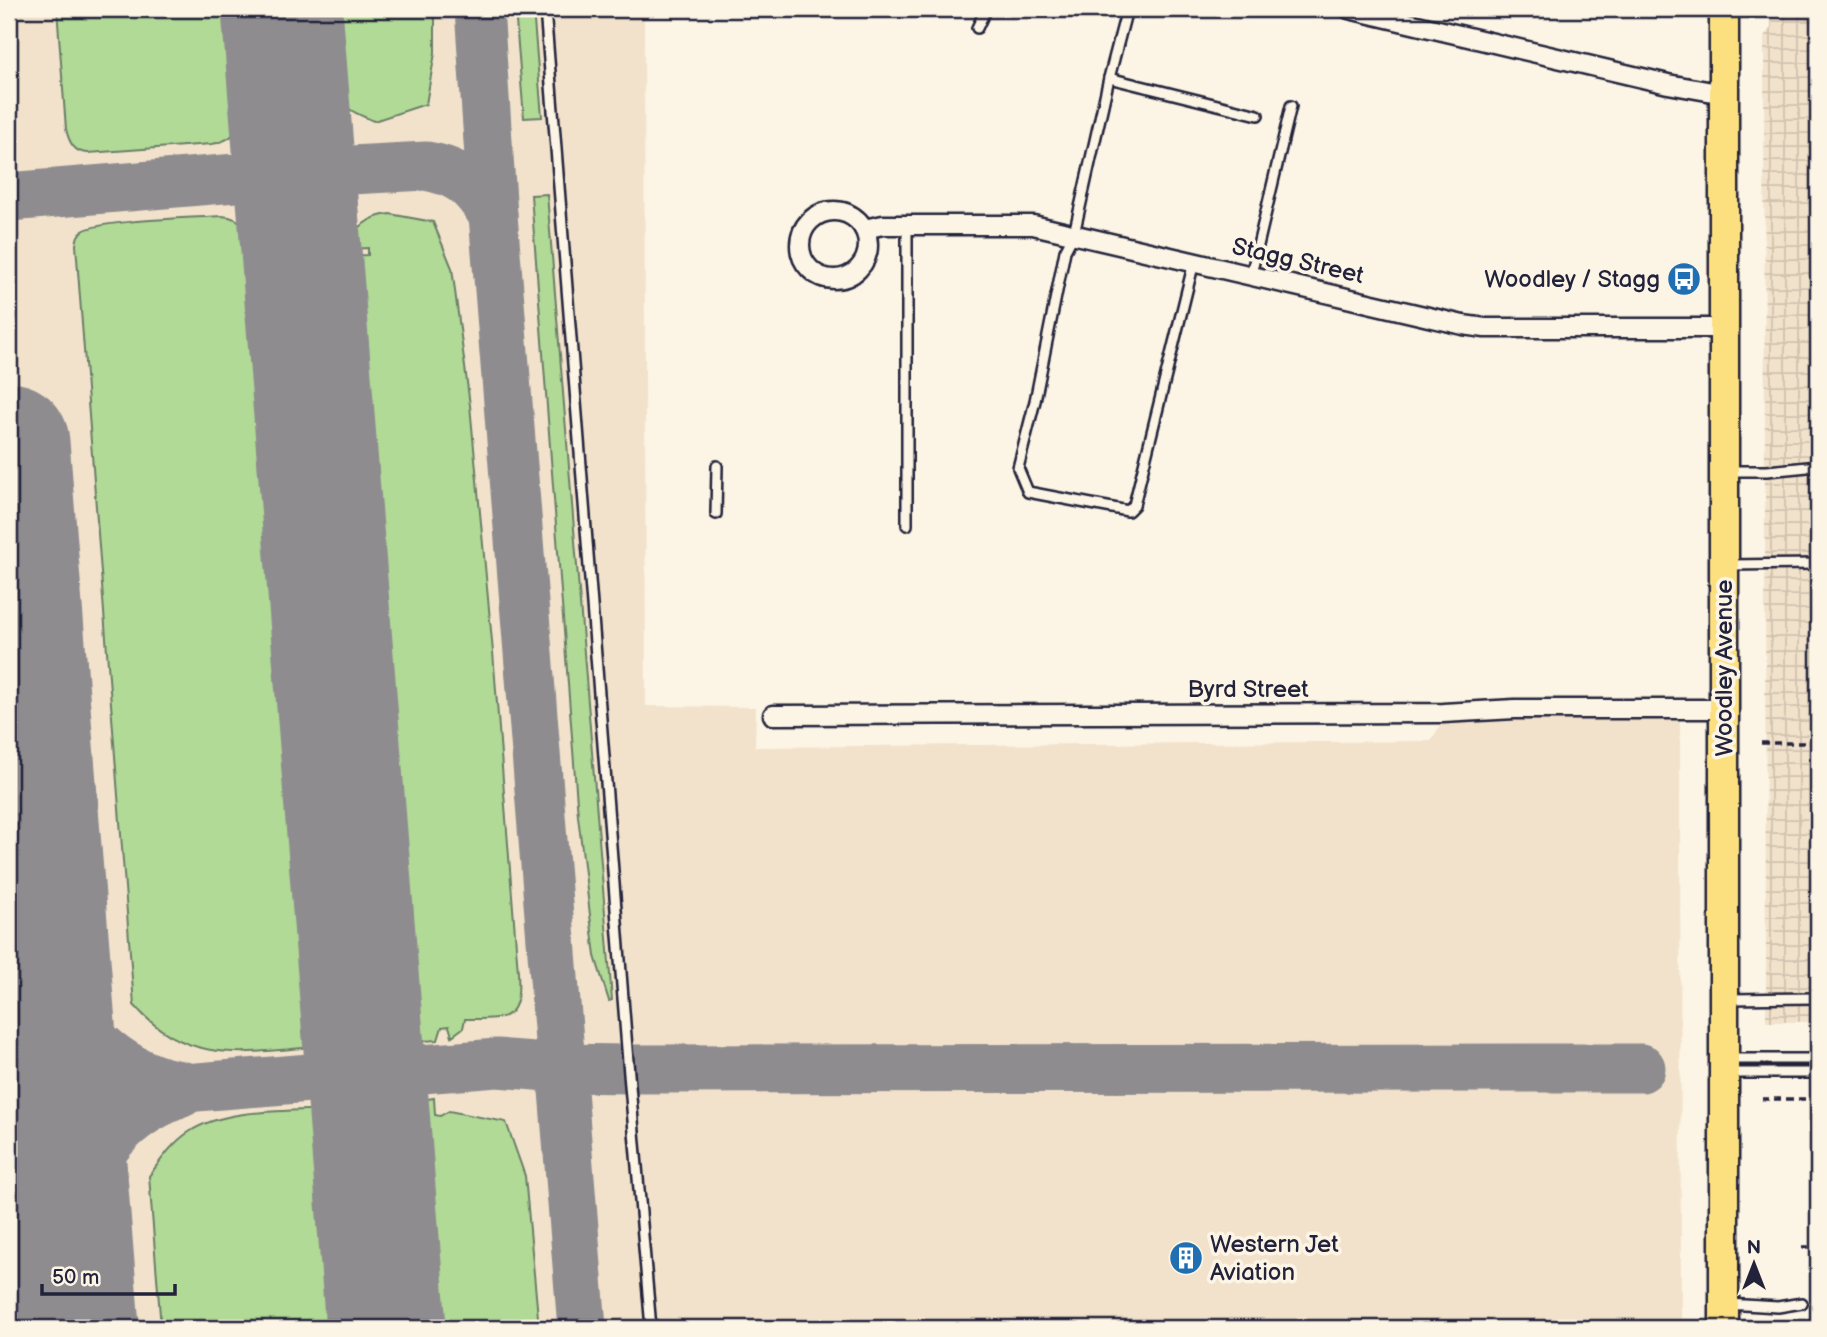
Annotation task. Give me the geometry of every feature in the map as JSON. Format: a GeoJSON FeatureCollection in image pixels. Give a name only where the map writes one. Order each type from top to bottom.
{"type":"FeatureCollection","features":[{"type":"Feature","properties":{"kind":"main road","name":"Woodley Avenue"},"geometry":{"type":"LineString","coordinates":[[1724,9],[1724,1316]]}},
{"type":"Feature","properties":{"kind":"street"},"geometry":{"type":"LineString","coordinates":[[1349,9],[1668,84],[1724,94]]}},
{"type":"Feature","properties":{"kind":"street","name":"Stagg Street"},"geometry":{"type":"LineString","coordinates":[[864,229],[907,224],[1033,225],[1474,326],[1507,329],[1724,328]]}},
{"type":"Feature","properties":{"kind":"street","name":"Byrd Street"},"geometry":{"type":"LineString","coordinates":[[773,715],[1443,713],[1515,709],[1724,709]]}},
{"type":"Feature","properties":{"kind":"lane"},"geometry":{"type":"LineString","coordinates":[[545,9],[651,1328]]}},
{"type":"Feature","properties":{"kind":"lane"},"geometry":{"type":"LineString","coordinates":[[977,28],[986,9]]}},
{"type":"Feature","properties":{"kind":"lane"},"geometry":{"type":"LineString","coordinates":[[1128,9],[1074,234],[1065,251],[1035,401],[1018,468],[1028,492],[1128,510],[1134,505],[1194,262]]}},
{"type":"Feature","properties":{"kind":"lane"},"geometry":{"type":"LineString","coordinates":[[1110,78],[1258,115]]}},
{"type":"Feature","properties":{"kind":"lane"},"geometry":{"type":"LineString","coordinates":[[1251,275],[1292,107]]}},
{"type":"Feature","properties":{"kind":"lane"},"geometry":{"type":"LineString","coordinates":[[907,224],[907,525]]}},
{"type":"Feature","properties":{"kind":"lane"},"geometry":{"type":"LineString","coordinates":[[716,513],[717,466]]}},
{"type":"Feature","properties":{"kind":"lane"},"geometry":{"type":"LineString","coordinates":[[1724,470],[1767,471],[1818,466]]}},
{"type":"Feature","properties":{"kind":"lane"},"geometry":{"type":"LineString","coordinates":[[1724,565],[1818,565]]}},
{"type":"Feature","properties":{"kind":"lane"},"geometry":{"type":"LineString","coordinates":[[1724,999],[1818,998]]}},
{"type":"Feature","properties":{"kind":"lane"},"geometry":{"type":"LineString","coordinates":[[1724,1066],[1818,1059]]}},
{"type":"Feature","properties":{"kind":"lane"},"geometry":{"type":"LineString","coordinates":[[1724,1066],[1818,1073]]}},
{"type":"Feature","properties":{"kind":"lane"},"geometry":{"type":"LineString","coordinates":[[1724,1316],[1802,1303]]}},
{"type":"Feature","properties":{"kind":"path"},"geometry":{"type":"LineString","coordinates":[[1761,743],[1813,743]]}},
{"type":"Feature","properties":{"kind":"path"},"geometry":{"type":"LineString","coordinates":[[1762,1099],[1818,1099]]}},
{"type":"Feature","properties":{"kind":"path"},"geometry":{"type":"LineString","coordinates":[[1802,1247],[1818,1247]]}},
{"type":"Feature","properties":{"kind":"shaded area"},"geometry":{"type":"Polygon","coordinates":[[[9,9],[644,9],[646,706],[756,707],[755,747],[1431,741],[1444,719],[1680,720],[1681,1328],[9,1328],[9,9]]]}},
{"type":"Feature","properties":{"kind":"shaded area"},"geometry":{"type":"Polygon","coordinates":[[[1771,9],[1818,9],[1818,1022],[1766,1022],[1764,37],[1771,27],[1771,9]]]}},
{"type":"Feature","properties":{"kind":"green space"},"geometry":{"type":"Polygon","coordinates":[[[57,9],[240,9],[247,102],[246,112],[237,130],[224,141],[212,144],[88,153],[76,149],[66,129],[57,9]]]}},
{"type":"Feature","properties":{"kind":"green space"},"geometry":{"type":"Polygon","coordinates":[[[321,9],[435,9],[435,53],[426,104],[374,121],[355,113],[345,105],[334,87],[327,87],[321,9]]]}},
{"type":"Feature","properties":{"kind":"green space"},"geometry":{"type":"Polygon","coordinates":[[[515,9],[533,9],[542,117],[524,118],[515,9]]]}},
{"type":"Feature","properties":{"kind":"green space"},"geometry":{"type":"Polygon","coordinates":[[[547,194],[612,1000],[609,1001],[595,956],[578,816],[531,195],[547,194]]]}},
{"type":"Feature","properties":{"kind":"green space"},"geometry":{"type":"Polygon","coordinates":[[[390,214],[433,222],[452,268],[470,405],[518,972],[517,1000],[509,1014],[492,1019],[465,1019],[463,1028],[452,1036],[449,1026],[442,1027],[438,1040],[422,1041],[412,1020],[403,1019],[341,256],[368,255],[368,248],[347,249],[350,242],[363,224],[375,217],[390,214]]]}},
{"type":"Feature","properties":{"kind":"green space"},"geometry":{"type":"Polygon","coordinates":[[[222,216],[242,223],[250,233],[259,254],[321,1042],[314,1047],[239,1052],[216,1051],[174,1038],[134,1005],[76,245],[83,231],[108,224],[222,216]]]}},
{"type":"Feature","properties":{"kind":"green space"},"geometry":{"type":"Polygon","coordinates":[[[434,1098],[435,1115],[440,1116],[449,1111],[506,1122],[525,1176],[539,1328],[425,1328],[409,1125],[421,1122],[421,1100],[434,1098]]]}},
{"type":"Feature","properties":{"kind":"green space"},"geometry":{"type":"Polygon","coordinates":[[[328,1109],[345,1328],[161,1328],[149,1176],[162,1158],[189,1132],[220,1119],[256,1113],[328,1109]]]}},
{"type":"Feature","properties":{"kind":"taxiway"},"geometry":{"type":"LineString","coordinates":[[479,9],[582,1328]]}},
{"type":"Feature","properties":{"kind":"taxiway"},"geometry":{"type":"LineString","coordinates":[[291,122],[299,149],[308,161],[334,171]]}},
{"type":"Feature","properties":{"kind":"taxiway"},"geometry":{"type":"LineString","coordinates":[[9,197],[295,173],[426,166],[458,176],[473,188],[493,215]]}},
{"type":"Feature","properties":{"kind":"taxiway"},"geometry":{"type":"LineString","coordinates":[[250,177],[271,181],[284,189],[289,195],[298,223]]}},
{"type":"Feature","properties":{"kind":"taxiway"},"geometry":{"type":"LineString","coordinates":[[46,912],[56,978],[67,1005],[78,1022],[107,1052],[124,1064],[161,1081],[181,1085]]}},
{"type":"Feature","properties":{"kind":"taxiway"},"geometry":{"type":"LineString","coordinates":[[9,1059],[26,1033],[37,1006],[43,978],[45,948]]}},
{"type":"Feature","properties":{"kind":"taxiway"},"geometry":{"type":"LineString","coordinates":[[314,1077],[330,1071],[348,1055],[356,1034],[357,992]]}},
{"type":"Feature","properties":{"kind":"taxiway"},"geometry":{"type":"LineString","coordinates":[[9,1102],[497,1063],[560,1068],[628,1069],[1641,1068]]}},
{"type":"Feature","properties":{"kind":"taxiway"},"geometry":{"type":"LineString","coordinates":[[370,1151],[378,1101],[391,1083],[415,1069]]}},
{"type":"Feature","properties":{"kind":"taxiway"},"geometry":{"type":"LineString","coordinates":[[73,1255],[82,1201],[100,1156],[114,1137],[132,1120],[154,1105],[181,1093]]}},
{"type":"Feature","properties":{"kind":"taxiway"},"geometry":{"type":"LineString","coordinates":[[43,1328],[58,1222],[62,1116]]}},
{"type":"Feature","properties":{"kind":"taxiway"},"geometry":{"type":"LineString","coordinates":[[9,1140],[40,1173],[61,1214]]}},
{"type":"Feature","properties":{"kind":"runway"},"geometry":{"type":"LineString","coordinates":[[282,9],[386,1328]]}},
{"type":"Feature","properties":{"kind":"runway"},"geometry":{"type":"LineString","coordinates":[[9,443],[79,1328]]}},
{"type":"Feature","properties":{"kind":"place","name":"Woodley / Stagg"},"geometry":{"type":"Point","coordinates":[1684,279]}},
{"type":"Feature","properties":{"kind":"place","name":"Western Jet Aviation"},"geometry":{"type":"Point","coordinates":[1186,1258]}}]}
